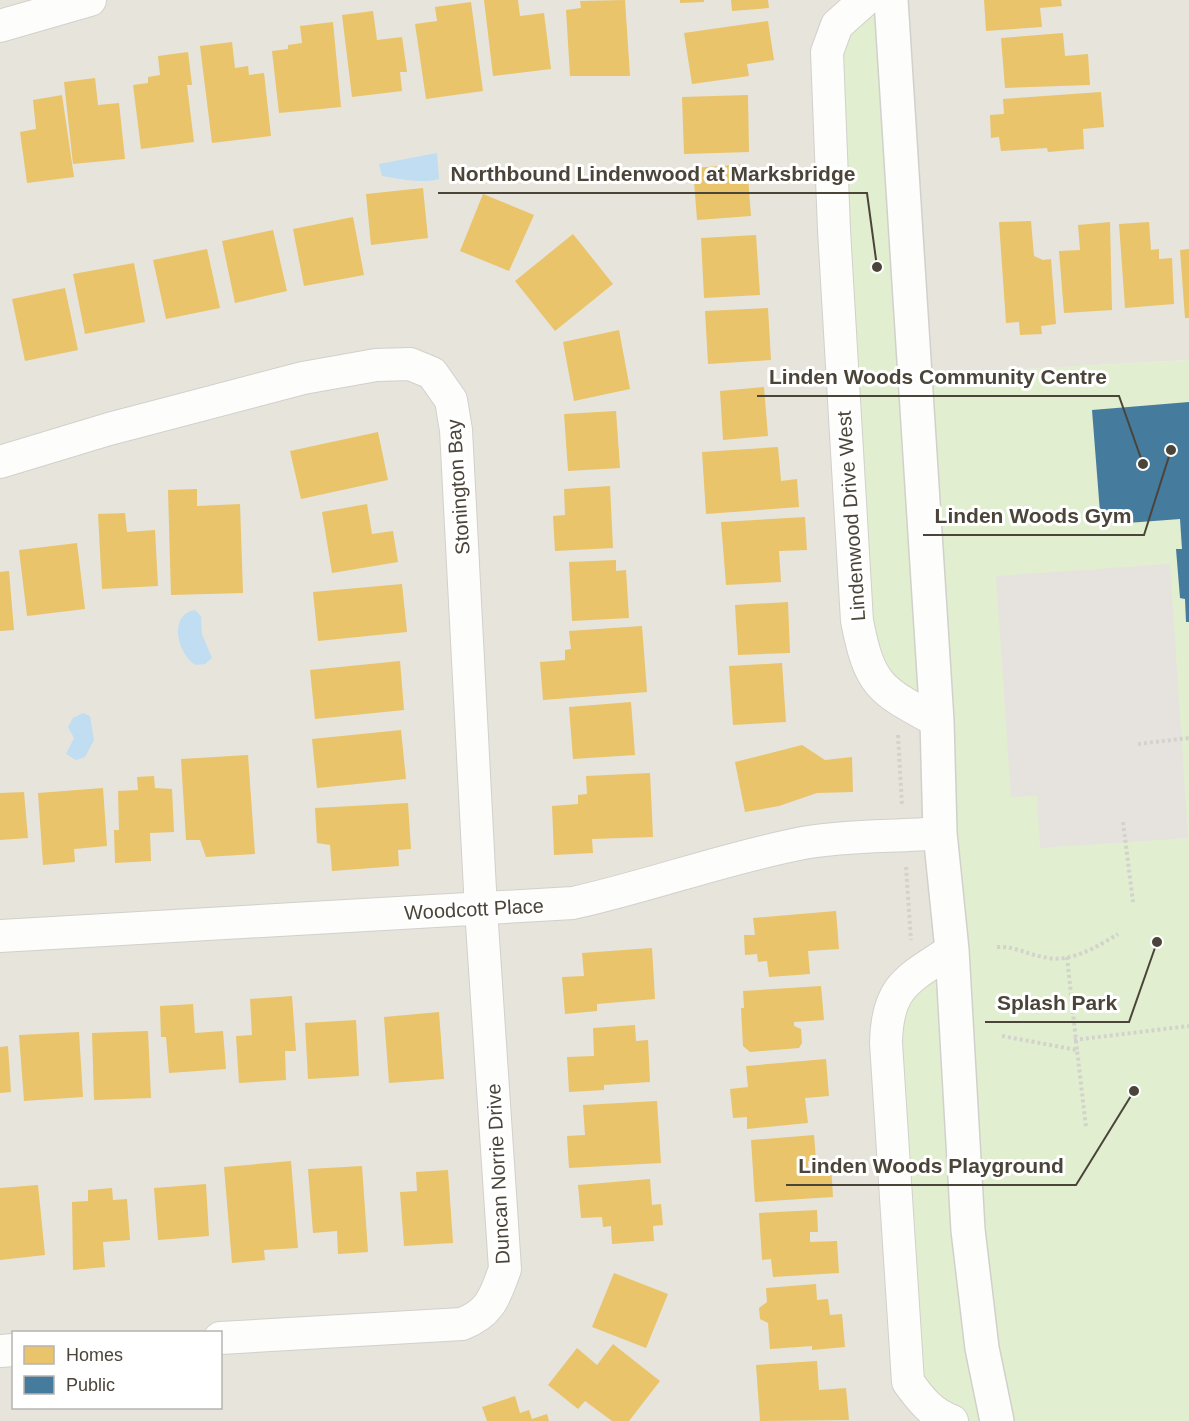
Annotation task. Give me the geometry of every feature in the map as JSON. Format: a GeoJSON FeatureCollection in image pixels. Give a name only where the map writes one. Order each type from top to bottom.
{"type":"FeatureCollection","features":[{"type":"Feature","properties":{"kind":"street"},"geometry":{"type":"LineString","coordinates":[[0,26],[90,0]]}},
{"type":"Feature","properties":{"kind":"street","name":"Lindenwood Drive West"},"geometry":{"type":"LineString","coordinates":[[865,0],[837,26],[827,52],[857,621],[870,672],[878,685],[891,696],[937,721]]}},
{"type":"Feature","properties":{"kind":"street"},"geometry":{"type":"LineString","coordinates":[[891,0],[937,721],[940,833],[952,950],[968,1230],[982,1348],[997,1421]]}},
{"type":"Feature","properties":{"kind":"street","name":"Stonington Bay"},"geometry":{"type":"LineString","coordinates":[[0,462],[109,429],[303,378],[376,365],[410,364],[432,373],[451,400],[456,430],[481,909]]}},
{"type":"Feature","properties":{"kind":"street","name":"Woodcott Place"},"geometry":{"type":"LineString","coordinates":[[0,936],[573,903],[640,888],[712,866],[803,843],[845,838],[940,833]]}},
{"type":"Feature","properties":{"kind":"street","name":"Duncan Norrie Drive"},"geometry":{"type":"LineString","coordinates":[[222,1338],[462,1324],[480,1317],[495,1298],[505,1269],[481,909]]}},
{"type":"Feature","properties":{"kind":"street"},"geometry":{"type":"LineString","coordinates":[[952,950],[913,976],[897,991],[887,1017],[886,1043],[908,1382],[922,1402],[939,1416],[952,1421]]}},
{"type":"Feature","properties":{"kind":"path"},"geometry":{"type":"LineString","coordinates":[[1138,744],[1189,738]]}},
{"type":"Feature","properties":{"kind":"path"},"geometry":{"type":"LineString","coordinates":[[1124,822],[1133,902]]}},
{"type":"Feature","properties":{"kind":"path"},"geometry":{"type":"LineString","coordinates":[[997,946],[1008,946],[1046,958],[1067,957],[1094,949],[1118,934]]}},
{"type":"Feature","properties":{"kind":"path"},"geometry":{"type":"LineString","coordinates":[[1067,957],[1074,1040],[1086,1127]]}},
{"type":"Feature","properties":{"kind":"path"},"geometry":{"type":"LineString","coordinates":[[1074,1040],[1189,1026]]}},
{"type":"Feature","properties":{"kind":"path"},"geometry":{"type":"LineString","coordinates":[[1002,1036],[1077,1050]]}},
{"type":"Feature","properties":{"kind":"shaded area"},"geometry":{"type":"Polygon","coordinates":[[[0,0],[1189,0],[1189,360],[916,375],[997,1421],[0,1421],[0,0]]]}},
{"type":"Feature","properties":{"kind":"shaded area"},"geometry":{"type":"Polygon","coordinates":[[[1170,564],[1188,838],[1040,848],[1037,796],[1011,797],[996,576],[1170,564]]]}},
{"type":"Feature","properties":{"kind":"green space"},"geometry":{"type":"Polygon","coordinates":[[[891,0],[916,375],[1189,360],[1189,1421],[952,1421],[922,1403],[887,1017],[952,950],[937,721],[870,672],[837,25],[891,0]]]}},
{"type":"Feature","properties":{"kind":"water"},"geometry":{"type":"Polygon","coordinates":[[[437,153],[439,179],[418,181],[382,176],[379,164],[437,153]]]}},
{"type":"Feature","properties":{"kind":"water"},"geometry":{"type":"Polygon","coordinates":[[[195,610],[201,616],[202,634],[212,658],[205,664],[196,665],[184,653],[178,636],[181,619],[186,613],[195,610]]]}},
{"type":"Feature","properties":{"kind":"water"},"geometry":{"type":"Polygon","coordinates":[[[83,713],[90,716],[94,740],[85,757],[76,760],[66,754],[74,738],[68,727],[73,718],[83,713]]]}},
{"type":"Feature","properties":{"kind":"building: Homes"},"geometry":{"type":"Polygon","coordinates":[[[484,0],[518,0],[520,16],[544,13],[551,69],[493,76],[484,0]]]}},
{"type":"Feature","properties":{"kind":"building: Homes"},"geometry":{"type":"Polygon","coordinates":[[[625,0],[630,76],[570,76],[566,10],[581,8],[580,1],[625,0]]]}},
{"type":"Feature","properties":{"kind":"building: Homes"},"geometry":{"type":"Polygon","coordinates":[[[680,0],[704,0],[704,2],[680,3],[680,0]]]}},
{"type":"Feature","properties":{"kind":"building: Homes"},"geometry":{"type":"Polygon","coordinates":[[[731,0],[768,0],[769,8],[732,11],[731,0]]]}},
{"type":"Feature","properties":{"kind":"building: Homes"},"geometry":{"type":"Polygon","coordinates":[[[984,0],[1061,0],[1062,6],[1040,8],[1042,27],[986,31],[984,0]]]}},
{"type":"Feature","properties":{"kind":"building: Homes"},"geometry":{"type":"Polygon","coordinates":[[[471,2],[483,91],[426,99],[415,24],[437,21],[435,7],[471,2]]]}},
{"type":"Feature","properties":{"kind":"building: Homes"},"geometry":{"type":"Polygon","coordinates":[[[373,11],[377,40],[402,37],[407,72],[400,72],[402,91],[352,97],[342,15],[373,11]]]}},
{"type":"Feature","properties":{"kind":"building: Homes"},"geometry":{"type":"Polygon","coordinates":[[[768,21],[774,60],[747,64],[749,76],[692,84],[684,33],[768,21]]]}},
{"type":"Feature","properties":{"kind":"building: Homes"},"geometry":{"type":"Polygon","coordinates":[[[333,22],[341,107],[279,113],[272,51],[288,49],[288,45],[302,43],[300,26],[333,22]]]}},
{"type":"Feature","properties":{"kind":"building: Homes"},"geometry":{"type":"Polygon","coordinates":[[[1063,33],[1065,56],[1088,54],[1090,85],[1005,88],[1001,38],[1063,33]]]}},
{"type":"Feature","properties":{"kind":"building: Homes"},"geometry":{"type":"Polygon","coordinates":[[[232,42],[235,68],[248,66],[249,75],[264,73],[271,136],[212,143],[200,46],[232,42]]]}},
{"type":"Feature","properties":{"kind":"building: Homes"},"geometry":{"type":"Polygon","coordinates":[[[188,52],[192,85],[187,85],[194,142],[141,149],[133,85],[148,83],[148,77],[160,75],[158,56],[188,52]]]}},
{"type":"Feature","properties":{"kind":"building: Homes"},"geometry":{"type":"Polygon","coordinates":[[[95,78],[98,105],[119,103],[125,159],[73,164],[64,82],[95,78]]]}},
{"type":"Feature","properties":{"kind":"building: Homes"},"geometry":{"type":"Polygon","coordinates":[[[1101,92],[1104,127],[1083,129],[1084,149],[1048,152],[1047,148],[1001,151],[999,137],[991,138],[990,115],[1004,114],[1003,99],[1101,92]]]}},
{"type":"Feature","properties":{"kind":"building: Homes"},"geometry":{"type":"Polygon","coordinates":[[[62,95],[74,177],[27,183],[20,132],[36,129],[33,100],[62,95]]]}},
{"type":"Feature","properties":{"kind":"building: Homes"},"geometry":{"type":"Polygon","coordinates":[[[748,95],[749,152],[684,154],[682,97],[748,95]]]}},
{"type":"Feature","properties":{"kind":"building: Homes"},"geometry":{"type":"Polygon","coordinates":[[[747,164],[751,216],[697,220],[693,168],[747,164]]]}},
{"type":"Feature","properties":{"kind":"building: Homes"},"geometry":{"type":"Polygon","coordinates":[[[423,188],[428,238],[371,245],[366,194],[423,188]]]}},
{"type":"Feature","properties":{"kind":"building: Homes"},"geometry":{"type":"Polygon","coordinates":[[[483,194],[534,215],[509,271],[460,251],[483,194]]]}},
{"type":"Feature","properties":{"kind":"building: Homes"},"geometry":{"type":"Polygon","coordinates":[[[353,217],[364,275],[304,286],[293,229],[353,217]]]}},
{"type":"Feature","properties":{"kind":"building: Homes"},"geometry":{"type":"Polygon","coordinates":[[[1031,221],[1034,256],[1043,260],[1051,259],[1056,324],[1041,326],[1042,334],[1020,335],[1019,322],[1006,323],[999,222],[1031,221]]]}},
{"type":"Feature","properties":{"kind":"building: Homes"},"geometry":{"type":"Polygon","coordinates":[[[1110,222],[1112,310],[1064,313],[1059,251],[1080,250],[1078,225],[1110,222]]]}},
{"type":"Feature","properties":{"kind":"building: Homes"},"geometry":{"type":"Polygon","coordinates":[[[1149,222],[1151,250],[1159,249],[1159,259],[1172,258],[1174,304],[1125,308],[1119,224],[1149,222]]]}},
{"type":"Feature","properties":{"kind":"building: Homes"},"geometry":{"type":"Polygon","coordinates":[[[273,230],[287,291],[235,303],[222,241],[273,230]]]}},
{"type":"Feature","properties":{"kind":"building: Homes"},"geometry":{"type":"Polygon","coordinates":[[[573,234],[613,284],[555,331],[515,281],[573,234]]]}},
{"type":"Feature","properties":{"kind":"building: Homes"},"geometry":{"type":"Polygon","coordinates":[[[756,235],[760,295],[704,298],[701,238],[756,235]]]}},
{"type":"Feature","properties":{"kind":"building: Homes"},"geometry":{"type":"Polygon","coordinates":[[[207,249],[220,308],[166,319],[153,260],[207,249]]]}},
{"type":"Feature","properties":{"kind":"building: Homes"},"geometry":{"type":"Polygon","coordinates":[[[1189,249],[1189,318],[1185,318],[1180,250],[1189,249]]]}},
{"type":"Feature","properties":{"kind":"building: Homes"},"geometry":{"type":"Polygon","coordinates":[[[134,263],[145,322],[85,334],[73,274],[134,263]]]}},
{"type":"Feature","properties":{"kind":"building: Homes"},"geometry":{"type":"Polygon","coordinates":[[[65,288],[78,350],[25,361],[12,299],[65,288]]]}},
{"type":"Feature","properties":{"kind":"building: Homes"},"geometry":{"type":"Polygon","coordinates":[[[768,308],[771,360],[708,364],[705,311],[768,308]]]}},
{"type":"Feature","properties":{"kind":"building: Homes"},"geometry":{"type":"Polygon","coordinates":[[[619,330],[630,389],[574,401],[563,342],[619,330]]]}},
{"type":"Feature","properties":{"kind":"building: Homes"},"geometry":{"type":"Polygon","coordinates":[[[764,387],[768,436],[723,440],[720,391],[764,387]]]}},
{"type":"Feature","properties":{"kind":"building: Homes"},"geometry":{"type":"Polygon","coordinates":[[[616,411],[620,468],[568,471],[564,414],[616,411]]]}},
{"type":"Feature","properties":{"kind":"building: Homes"},"geometry":{"type":"Polygon","coordinates":[[[378,432],[388,480],[301,499],[290,451],[378,432]]]}},
{"type":"Feature","properties":{"kind":"building: Homes"},"geometry":{"type":"Polygon","coordinates":[[[778,447],[781,481],[797,479],[799,507],[706,514],[702,452],[778,447]]]}},
{"type":"Feature","properties":{"kind":"building: Homes"},"geometry":{"type":"Polygon","coordinates":[[[610,486],[613,548],[555,551],[553,516],[565,515],[564,489],[610,486]]]}},
{"type":"Feature","properties":{"kind":"building: Homes"},"geometry":{"type":"Polygon","coordinates":[[[197,489],[197,506],[240,504],[243,593],[171,595],[168,490],[197,489]]]}},
{"type":"Feature","properties":{"kind":"building: Homes"},"geometry":{"type":"Polygon","coordinates":[[[367,504],[372,534],[393,531],[398,562],[332,573],[322,512],[367,504]]]}},
{"type":"Feature","properties":{"kind":"building: Homes"},"geometry":{"type":"Polygon","coordinates":[[[125,513],[127,532],[155,530],[158,586],[102,589],[98,514],[125,513]]]}},
{"type":"Feature","properties":{"kind":"building: Homes"},"geometry":{"type":"Polygon","coordinates":[[[805,517],[807,550],[779,551],[781,582],[726,585],[721,522],[805,517]]]}},
{"type":"Feature","properties":{"kind":"building: Homes"},"geometry":{"type":"Polygon","coordinates":[[[77,543],[85,609],[27,616],[19,550],[77,543]]]}},
{"type":"Feature","properties":{"kind":"building: Homes"},"geometry":{"type":"Polygon","coordinates":[[[616,560],[616,571],[626,570],[629,618],[572,621],[569,562],[616,560]]]}},
{"type":"Feature","properties":{"kind":"building: Homes"},"geometry":{"type":"Polygon","coordinates":[[[9,571],[14,630],[0,631],[0,572],[9,571]]]}},
{"type":"Feature","properties":{"kind":"building: Homes"},"geometry":{"type":"Polygon","coordinates":[[[402,584],[407,632],[318,641],[313,592],[402,584]]]}},
{"type":"Feature","properties":{"kind":"building: Homes"},"geometry":{"type":"Polygon","coordinates":[[[788,602],[790,653],[738,655],[735,605],[788,602]]]}},
{"type":"Feature","properties":{"kind":"building: Homes"},"geometry":{"type":"Polygon","coordinates":[[[642,626],[647,692],[543,700],[540,662],[565,660],[565,650],[571,649],[569,631],[642,626]]]}},
{"type":"Feature","properties":{"kind":"building: Homes"},"geometry":{"type":"Polygon","coordinates":[[[400,661],[404,710],[315,719],[310,670],[400,661]]]}},
{"type":"Feature","properties":{"kind":"building: Homes"},"geometry":{"type":"Polygon","coordinates":[[[782,663],[786,722],[733,725],[729,666],[782,663]]]}},
{"type":"Feature","properties":{"kind":"building: Homes"},"geometry":{"type":"Polygon","coordinates":[[[631,702],[635,755],[573,759],[569,707],[631,702]]]}},
{"type":"Feature","properties":{"kind":"building: Homes"},"geometry":{"type":"Polygon","coordinates":[[[401,730],[406,779],[317,788],[312,739],[401,730]]]}},
{"type":"Feature","properties":{"kind":"building: Homes"},"geometry":{"type":"Polygon","coordinates":[[[802,745],[825,760],[852,757],[853,792],[817,793],[779,806],[745,812],[735,762],[802,745]]]}},
{"type":"Feature","properties":{"kind":"building: Homes"},"geometry":{"type":"Polygon","coordinates":[[[248,755],[255,854],[206,857],[200,840],[186,840],[181,759],[248,755]]]}},
{"type":"Feature","properties":{"kind":"building: Homes"},"geometry":{"type":"Polygon","coordinates":[[[650,773],[653,837],[592,839],[593,853],[554,855],[552,806],[578,804],[578,795],[587,794],[586,776],[650,773]]]}},
{"type":"Feature","properties":{"kind":"building: Homes"},"geometry":{"type":"Polygon","coordinates":[[[154,776],[155,788],[172,789],[174,832],[150,833],[151,861],[115,863],[114,830],[119,830],[118,791],[138,790],[137,777],[154,776]]]}},
{"type":"Feature","properties":{"kind":"building: Homes"},"geometry":{"type":"Polygon","coordinates":[[[103,788],[107,846],[74,849],[75,862],[43,865],[38,793],[103,788]]]}},
{"type":"Feature","properties":{"kind":"building: Homes"},"geometry":{"type":"Polygon","coordinates":[[[24,792],[28,838],[0,840],[0,793],[24,792]]]}},
{"type":"Feature","properties":{"kind":"building: Homes"},"geometry":{"type":"Polygon","coordinates":[[[408,803],[411,849],[398,850],[399,866],[332,871],[330,845],[317,843],[315,808],[408,803]]]}},
{"type":"Feature","properties":{"kind":"building: Homes"},"geometry":{"type":"Polygon","coordinates":[[[836,911],[839,949],[808,951],[810,974],[769,977],[767,961],[758,962],[757,954],[745,955],[744,935],[755,935],[753,918],[836,911]]]}},
{"type":"Feature","properties":{"kind":"building: Homes"},"geometry":{"type":"Polygon","coordinates":[[[652,948],[655,999],[597,1004],[597,1011],[565,1014],[562,977],[584,976],[582,953],[652,948]]]}},
{"type":"Feature","properties":{"kind":"building: Homes"},"geometry":{"type":"Polygon","coordinates":[[[821,986],[824,1020],[794,1022],[794,1026],[801,1029],[802,1043],[799,1048],[750,1052],[743,1046],[741,1008],[744,1008],[743,991],[821,986]]]}},
{"type":"Feature","properties":{"kind":"building: Homes"},"geometry":{"type":"Polygon","coordinates":[[[292,996],[296,1051],[285,1051],[286,1080],[239,1083],[236,1036],[252,1035],[250,999],[292,996]]]}},
{"type":"Feature","properties":{"kind":"building: Homes"},"geometry":{"type":"Polygon","coordinates":[[[193,1004],[195,1033],[223,1031],[226,1069],[169,1073],[166,1037],[161,1037],[160,1006],[193,1004]]]}},
{"type":"Feature","properties":{"kind":"building: Homes"},"geometry":{"type":"Polygon","coordinates":[[[439,1012],[444,1079],[389,1083],[384,1017],[439,1012]]]}},
{"type":"Feature","properties":{"kind":"building: Homes"},"geometry":{"type":"Polygon","coordinates":[[[356,1020],[359,1076],[308,1079],[305,1023],[356,1020]]]}},
{"type":"Feature","properties":{"kind":"building: Homes"},"geometry":{"type":"Polygon","coordinates":[[[635,1025],[636,1041],[648,1040],[650,1082],[604,1085],[604,1090],[569,1092],[567,1057],[594,1056],[593,1028],[635,1025]]]}},
{"type":"Feature","properties":{"kind":"building: Homes"},"geometry":{"type":"Polygon","coordinates":[[[148,1031],[151,1098],[94,1100],[92,1033],[148,1031]]]}},
{"type":"Feature","properties":{"kind":"building: Homes"},"geometry":{"type":"Polygon","coordinates":[[[79,1032],[83,1097],[24,1101],[19,1035],[79,1032]]]}},
{"type":"Feature","properties":{"kind":"building: Homes"},"geometry":{"type":"Polygon","coordinates":[[[8,1046],[11,1092],[0,1093],[0,1047],[8,1046]]]}},
{"type":"Feature","properties":{"kind":"building: Homes"},"geometry":{"type":"Polygon","coordinates":[[[826,1059],[829,1096],[805,1098],[808,1123],[747,1129],[747,1117],[733,1118],[730,1089],[748,1087],[746,1066],[826,1059]]]}},
{"type":"Feature","properties":{"kind":"building: Homes"},"geometry":{"type":"Polygon","coordinates":[[[657,1101],[661,1163],[569,1168],[567,1136],[585,1135],[583,1105],[657,1101]]]}},
{"type":"Feature","properties":{"kind":"building: Homes"},"geometry":{"type":"Polygon","coordinates":[[[814,1135],[816,1160],[808,1161],[808,1167],[831,1165],[833,1197],[755,1202],[751,1140],[814,1135]]]}},
{"type":"Feature","properties":{"kind":"building: Homes"},"geometry":{"type":"Polygon","coordinates":[[[291,1161],[298,1248],[264,1250],[265,1260],[232,1263],[224,1167],[291,1161]]]}},
{"type":"Feature","properties":{"kind":"building: Homes"},"geometry":{"type":"Polygon","coordinates":[[[362,1166],[368,1252],[338,1254],[337,1231],[313,1233],[308,1169],[362,1166]]]}},
{"type":"Feature","properties":{"kind":"building: Homes"},"geometry":{"type":"Polygon","coordinates":[[[448,1170],[453,1243],[404,1246],[400,1192],[417,1191],[416,1172],[448,1170]]]}},
{"type":"Feature","properties":{"kind":"building: Homes"},"geometry":{"type":"Polygon","coordinates":[[[650,1179],[652,1205],[661,1204],[663,1225],[653,1226],[654,1241],[612,1244],[611,1226],[603,1227],[602,1217],[581,1218],[578,1185],[650,1179]]]}},
{"type":"Feature","properties":{"kind":"building: Homes"},"geometry":{"type":"Polygon","coordinates":[[[206,1184],[209,1236],[158,1240],[154,1188],[206,1184]]]}},
{"type":"Feature","properties":{"kind":"building: Homes"},"geometry":{"type":"Polygon","coordinates":[[[38,1185],[45,1255],[0,1260],[0,1188],[38,1185]]]}},
{"type":"Feature","properties":{"kind":"building: Homes"},"geometry":{"type":"Polygon","coordinates":[[[112,1188],[113,1200],[127,1199],[130,1240],[103,1242],[105,1267],[73,1270],[72,1202],[88,1201],[88,1190],[112,1188]]]}},
{"type":"Feature","properties":{"kind":"building: Homes"},"geometry":{"type":"Polygon","coordinates":[[[817,1210],[818,1232],[810,1232],[810,1242],[837,1241],[839,1273],[773,1277],[771,1259],[762,1260],[759,1213],[817,1210]]]}},
{"type":"Feature","properties":{"kind":"building: Homes"},"geometry":{"type":"Polygon","coordinates":[[[614,1273],[668,1294],[646,1348],[592,1327],[614,1273]]]}},
{"type":"Feature","properties":{"kind":"building: Homes"},"geometry":{"type":"Polygon","coordinates":[[[816,1284],[817,1300],[828,1299],[830,1315],[842,1314],[845,1347],[812,1350],[812,1346],[770,1349],[768,1323],[760,1319],[759,1308],[767,1302],[766,1288],[816,1284]]]}},
{"type":"Feature","properties":{"kind":"building: Homes"},"geometry":{"type":"Polygon","coordinates":[[[613,1344],[660,1381],[629,1421],[612,1421],[585,1401],[578,1409],[548,1385],[577,1348],[597,1365],[613,1344]]]}},
{"type":"Feature","properties":{"kind":"building: Homes"},"geometry":{"type":"Polygon","coordinates":[[[817,1361],[819,1390],[846,1388],[849,1420],[760,1421],[756,1365],[817,1361]]]}},
{"type":"Feature","properties":{"kind":"building: Homes"},"geometry":{"type":"Polygon","coordinates":[[[515,1396],[520,1413],[529,1410],[532,1419],[547,1414],[549,1421],[487,1421],[482,1407],[515,1396]]]}},
{"type":"Feature","properties":{"kind":"building: Public"},"geometry":{"type":"Polygon","coordinates":[[[1189,402],[1189,622],[1186,622],[1185,599],[1180,598],[1176,549],[1182,549],[1180,519],[1101,525],[1092,410],[1189,402]]]}},
{"type":"Feature","properties":{"kind":"place","name":"Northbound Lindenwood at Marksbridge"},"geometry":{"type":"Point","coordinates":[877,267]}},
{"type":"Feature","properties":{"kind":"place","name":"Linden Woods Gym"},"geometry":{"type":"Point","coordinates":[1171,450]}},
{"type":"Feature","properties":{"kind":"place","name":"Linden Woods Community Centre"},"geometry":{"type":"Point","coordinates":[1143,464]}},
{"type":"Feature","properties":{"kind":"place","name":"Splash Park"},"geometry":{"type":"Point","coordinates":[1157,942]}},
{"type":"Feature","properties":{"kind":"place","name":"Linden Woods Playground"},"geometry":{"type":"Point","coordinates":[1134,1091]}}]}
